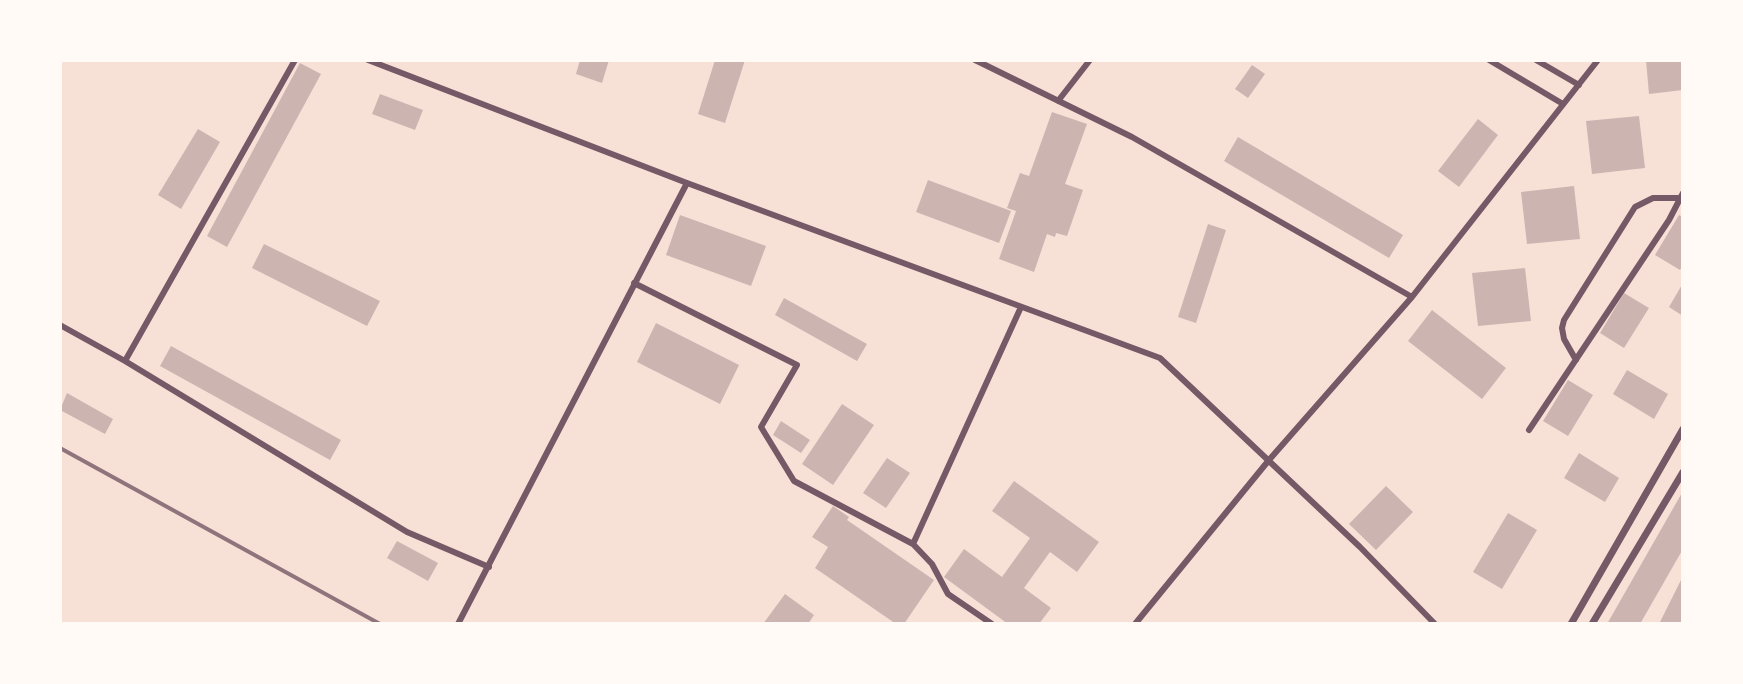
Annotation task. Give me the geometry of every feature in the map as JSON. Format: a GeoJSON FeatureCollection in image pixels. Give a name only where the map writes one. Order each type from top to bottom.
{"type":"FeatureCollection","features":[{"type":"Feature","properties":{"kind":"street"},"geometry":{"type":"LineString","coordinates":[[125,361],[295,60]]}},
{"type":"Feature","properties":{"kind":"street"},"geometry":{"type":"LineString","coordinates":[[368,60],[687,183],[1160,358],[1269,460],[1435,624]]}},
{"type":"Feature","properties":{"kind":"street"},"geometry":{"type":"LineString","coordinates":[[975,60],[1132,137],[1412,297]]}},
{"type":"Feature","properties":{"kind":"street"},"geometry":{"type":"LineString","coordinates":[[1058,101],[1090,60]]}},
{"type":"Feature","properties":{"kind":"street"},"geometry":{"type":"LineString","coordinates":[[1489,60],[1563,104]]}},
{"type":"Feature","properties":{"kind":"street"},"geometry":{"type":"LineString","coordinates":[[1536,60],[1579,85]]}},
{"type":"Feature","properties":{"kind":"street"},"geometry":{"type":"LineString","coordinates":[[1135,624],[1269,460],[1412,297],[1598,60]]}},
{"type":"Feature","properties":{"kind":"street"},"geometry":{"type":"LineString","coordinates":[[458,624],[687,183]]}},
{"type":"Feature","properties":{"kind":"street"},"geometry":{"type":"LineString","coordinates":[[1529,430],[1682,196]]}},
{"type":"Feature","properties":{"kind":"street"},"geometry":{"type":"LineString","coordinates":[[1576,360],[1564,339],[1564,320],[1635,207],[1653,198],[1682,196]]}},
{"type":"Feature","properties":{"kind":"street"},"geometry":{"type":"LineString","coordinates":[[634,283],[797,365],[761,427],[794,481],[913,544],[932,564],[948,594],[992,624]]}},
{"type":"Feature","properties":{"kind":"street"},"geometry":{"type":"LineString","coordinates":[[913,544],[1021,307]]}},
{"type":"Feature","properties":{"kind":"street"},"geometry":{"type":"LineString","coordinates":[[60,325],[407,532],[489,567]]}},
{"type":"Feature","properties":{"kind":"street"},"geometry":{"type":"LineString","coordinates":[[1571,624],[1683,429]]}},
{"type":"Feature","properties":{"kind":"street"},"geometry":{"type":"LineString","coordinates":[[1592,624],[1683,472]]}},
{"type":"Feature","properties":{"kind":"building"},"geometry":{"type":"Polygon","coordinates":[[[580,60],[609,60],[602,83],[576,74],[580,60]]]}},
{"type":"Feature","properties":{"kind":"building"},"geometry":{"type":"Polygon","coordinates":[[[715,60],[745,60],[725,123],[698,114],[715,60]]]}},
{"type":"Feature","properties":{"kind":"building"},"geometry":{"type":"Polygon","coordinates":[[[1646,60],[1683,60],[1683,90],[1649,94],[1646,60]]]}},
{"type":"Feature","properties":{"kind":"building"},"geometry":{"type":"Polygon","coordinates":[[[300,63],[321,74],[227,247],[207,236],[300,63]]]}},
{"type":"Feature","properties":{"kind":"building"},"geometry":{"type":"Polygon","coordinates":[[[1252,65],[1265,74],[1248,98],[1235,89],[1252,65]]]}},
{"type":"Feature","properties":{"kind":"building"},"geometry":{"type":"Polygon","coordinates":[[[380,94],[423,110],[415,130],[372,114],[380,94]]]}},
{"type":"Feature","properties":{"kind":"building"},"geometry":{"type":"Polygon","coordinates":[[[1052,112],[1087,124],[1065,184],[1083,190],[1067,236],[1047,234],[1034,272],[999,259],[1016,211],[1007,208],[1020,173],[1029,176],[1052,112]]]}},
{"type":"Feature","properties":{"kind":"building"},"geometry":{"type":"Polygon","coordinates":[[[1639,116],[1645,168],[1592,174],[1586,121],[1639,116]]]}},
{"type":"Feature","properties":{"kind":"building"},"geometry":{"type":"Polygon","coordinates":[[[1478,119],[1498,135],[1459,187],[1438,171],[1478,119]]]}},
{"type":"Feature","properties":{"kind":"building"},"geometry":{"type":"Polygon","coordinates":[[[198,129],[220,142],[181,209],[158,195],[198,129]]]}},
{"type":"Feature","properties":{"kind":"building"},"geometry":{"type":"Polygon","coordinates":[[[1238,137],[1403,235],[1389,258],[1224,161],[1238,137]]]}},
{"type":"Feature","properties":{"kind":"building"},"geometry":{"type":"Polygon","coordinates":[[[928,180],[1011,211],[999,243],[916,212],[928,180]]]}},
{"type":"Feature","properties":{"kind":"building"},"geometry":{"type":"Polygon","coordinates":[[[1574,186],[1580,239],[1527,244],[1521,192],[1574,186]]]}},
{"type":"Feature","properties":{"kind":"building"},"geometry":{"type":"Polygon","coordinates":[[[680,215],[766,246],[751,286],[666,255],[680,215]]]}},
{"type":"Feature","properties":{"kind":"building"},"geometry":{"type":"Polygon","coordinates":[[[1679,215],[1683,217],[1683,264],[1680,270],[1655,255],[1679,215]]]}},
{"type":"Feature","properties":{"kind":"building"},"geometry":{"type":"Polygon","coordinates":[[[1208,224],[1226,230],[1196,323],[1178,317],[1208,224]]]}},
{"type":"Feature","properties":{"kind":"building"},"geometry":{"type":"Polygon","coordinates":[[[264,244],[380,301],[367,326],[252,268],[264,244]]]}},
{"type":"Feature","properties":{"kind":"building"},"geometry":{"type":"Polygon","coordinates":[[[1525,268],[1531,321],[1478,326],[1472,273],[1525,268]]]}},
{"type":"Feature","properties":{"kind":"building"},"geometry":{"type":"Polygon","coordinates":[[[1683,283],[1683,316],[1669,307],[1683,283]]]}},
{"type":"Feature","properties":{"kind":"building"},"geometry":{"type":"Polygon","coordinates":[[[1624,293],[1649,308],[1624,348],[1600,333],[1624,293]]]}},
{"type":"Feature","properties":{"kind":"building"},"geometry":{"type":"Polygon","coordinates":[[[784,298],[867,344],[857,361],[775,315],[784,298]]]}},
{"type":"Feature","properties":{"kind":"building"},"geometry":{"type":"Polygon","coordinates":[[[1432,310],[1506,368],[1482,399],[1408,341],[1432,310]]]}},
{"type":"Feature","properties":{"kind":"building"},"geometry":{"type":"Polygon","coordinates":[[[656,323],[739,365],[720,404],[637,362],[656,323]]]}},
{"type":"Feature","properties":{"kind":"building"},"geometry":{"type":"Polygon","coordinates":[[[171,346],[341,440],[330,460],[160,366],[171,346]]]}},
{"type":"Feature","properties":{"kind":"building"},"geometry":{"type":"Polygon","coordinates":[[[1627,370],[1668,394],[1654,419],[1613,394],[1627,370]]]}},
{"type":"Feature","properties":{"kind":"building"},"geometry":{"type":"Polygon","coordinates":[[[1568,380],[1593,395],[1568,436],[1543,421],[1568,380]]]}},
{"type":"Feature","properties":{"kind":"building"},"geometry":{"type":"Polygon","coordinates":[[[67,393],[113,419],[105,434],[60,410],[67,393]]]}},
{"type":"Feature","properties":{"kind":"building"},"geometry":{"type":"Polygon","coordinates":[[[842,404],[874,425],[833,485],[802,464],[842,404]]]}},
{"type":"Feature","properties":{"kind":"building"},"geometry":{"type":"Polygon","coordinates":[[[781,421],[810,440],[801,453],[773,435],[781,421]]]}},
{"type":"Feature","properties":{"kind":"building"},"geometry":{"type":"Polygon","coordinates":[[[1579,453],[1619,478],[1605,502],[1564,478],[1579,453]]]}},
{"type":"Feature","properties":{"kind":"building"},"geometry":{"type":"Polygon","coordinates":[[[887,458],[910,473],[886,508],[863,493],[887,458]]]}},
{"type":"Feature","properties":{"kind":"building"},"geometry":{"type":"Polygon","coordinates":[[[1014,481],[1099,542],[1077,572],[1050,552],[1024,588],[1051,608],[1039,624],[1008,624],[944,577],[964,549],[1002,577],[1030,538],[992,511],[1014,481]]]}},
{"type":"Feature","properties":{"kind":"building"},"geometry":{"type":"Polygon","coordinates":[[[1386,486],[1413,512],[1376,550],[1349,524],[1386,486]]]}},
{"type":"Feature","properties":{"kind":"building"},"geometry":{"type":"Polygon","coordinates":[[[1683,491],[1683,549],[1640,624],[1607,624],[1683,491]]]}},
{"type":"Feature","properties":{"kind":"building"},"geometry":{"type":"Polygon","coordinates":[[[833,506],[849,517],[847,520],[934,580],[904,624],[896,624],[815,568],[828,547],[812,537],[833,506]]]}},
{"type":"Feature","properties":{"kind":"building"},"geometry":{"type":"Polygon","coordinates":[[[1508,513],[1537,530],[1502,589],[1473,572],[1508,513]]]}},
{"type":"Feature","properties":{"kind":"building"},"geometry":{"type":"Polygon","coordinates":[[[397,541],[438,563],[428,581],[387,558],[397,541]]]}},
{"type":"Feature","properties":{"kind":"building"},"geometry":{"type":"Polygon","coordinates":[[[1683,576],[1683,624],[1659,624],[1683,576]]]}},
{"type":"Feature","properties":{"kind":"building"},"geometry":{"type":"Polygon","coordinates":[[[785,594],[814,615],[808,624],[763,624],[785,594]]]}},
{"type":"Feature","properties":{"kind":"railway"},"geometry":{"type":"LineString","coordinates":[[60,448],[380,624]]}}]}
